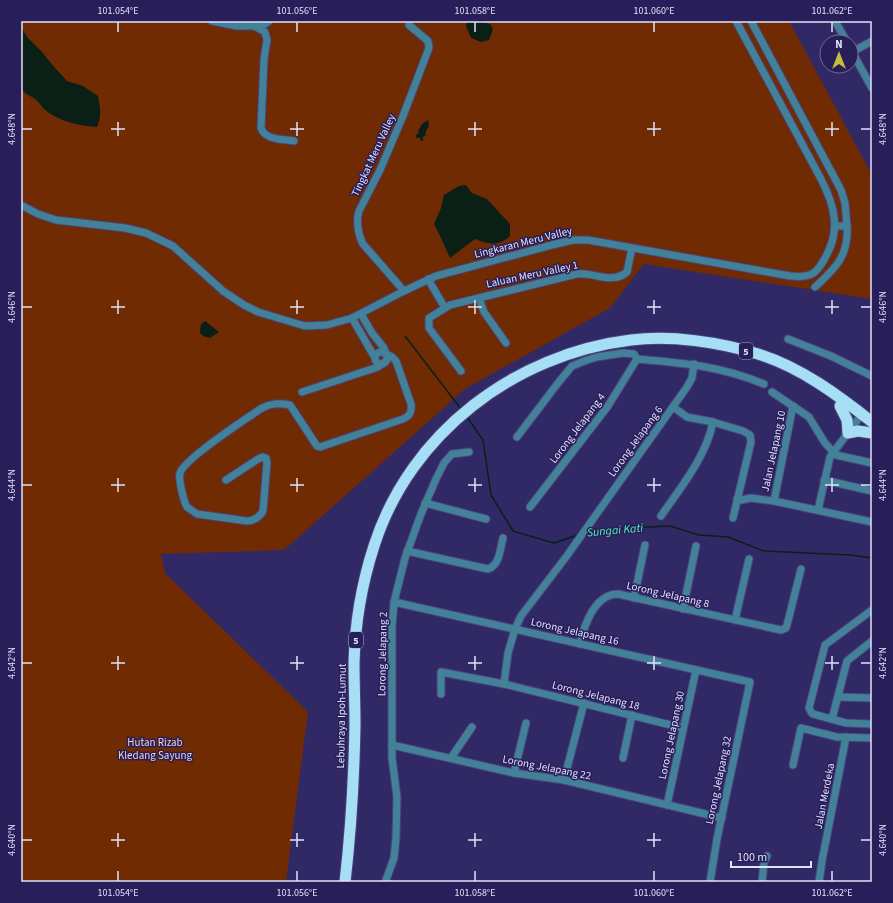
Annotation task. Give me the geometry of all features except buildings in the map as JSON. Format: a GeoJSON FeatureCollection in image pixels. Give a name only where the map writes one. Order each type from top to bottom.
{"type":"FeatureCollection","features":[{"type":"Feature","properties":{"kind":"highway","name":"Lebuhraya Ipoh-Lumut"},"geometry":{"type":"LineString","coordinates":[[345,882],[351,829],[353,790],[355,724],[354,663],[359,614],[367,573],[379,530],[394,497],[426,450],[452,423],[476,402],[505,382],[534,367],[569,354],[631,340],[687,340],[716,344],[760,355],[801,374],[829,390],[860,417],[872,432]]}},
{"type":"Feature","properties":{"kind":"highway","name":"Lebuhraya Ipoh-Lumut"},"geometry":{"type":"LineString","coordinates":[[613,343],[668,344],[701,348],[758,361],[785,372],[811,386],[840,406],[872,422]]}},
{"type":"Feature","properties":{"kind":"highway"},"geometry":{"type":"LineString","coordinates":[[840,406],[847,420],[848,434],[858,431],[872,432]]}},
{"type":"Feature","properties":{"kind":"street"},"geometry":{"type":"LineString","coordinates":[[212,21],[237,26],[264,25],[270,21]]}},
{"type":"Feature","properties":{"kind":"street"},"geometry":{"type":"LineString","coordinates":[[228,24],[236,21]]}},
{"type":"Feature","properties":{"kind":"street"},"geometry":{"type":"LineString","coordinates":[[245,21],[265,32],[267,40]]}},
{"type":"Feature","properties":{"kind":"street"},"geometry":{"type":"LineString","coordinates":[[270,21],[269,37],[267,40],[264,59],[261,128],[263,133],[270,137],[294,141]]}},
{"type":"Feature","properties":{"kind":"street","name":"Lingkaran Meru Valley"},"geometry":{"type":"LineString","coordinates":[[21,204],[38,214],[56,220],[125,228],[146,233],[173,246],[230,297],[258,312],[305,326],[327,324],[352,318],[428,279],[573,240],[588,240],[790,276],[805,277],[817,271],[824,260],[833,239],[835,226],[833,206],[829,193],[736,21]]}},
{"type":"Feature","properties":{"kind":"street"},"geometry":{"type":"LineString","coordinates":[[751,21],[841,190],[845,203],[847,226],[846,245],[839,262],[815,287]]}},
{"type":"Feature","properties":{"kind":"street"},"geometry":{"type":"LineString","coordinates":[[836,21],[843,34]]}},
{"type":"Feature","properties":{"kind":"street","name":"Tingkat Meru Valley"},"geometry":{"type":"LineString","coordinates":[[404,291],[363,244],[357,217],[359,210],[386,157],[429,48],[428,40],[409,25]]}},
{"type":"Feature","properties":{"kind":"street"},"geometry":{"type":"LineString","coordinates":[[859,48],[872,41]]}},
{"type":"Feature","properties":{"kind":"street"},"geometry":{"type":"LineString","coordinates":[[859,64],[872,88]]}},
{"type":"Feature","properties":{"kind":"street"},"geometry":{"type":"LineString","coordinates":[[766,77],[777,72]]}},
{"type":"Feature","properties":{"kind":"street"},"geometry":{"type":"LineString","coordinates":[[835,226],[847,226]]}},
{"type":"Feature","properties":{"kind":"street","name":"Laluan Meru Valley 1"},"geometry":{"type":"LineString","coordinates":[[461,371],[429,328],[429,318],[445,308],[479,298],[577,274],[618,278],[627,272],[632,248]]}},
{"type":"Feature","properties":{"kind":"street"},"geometry":{"type":"LineString","coordinates":[[428,279],[445,308]]}},
{"type":"Feature","properties":{"kind":"street"},"geometry":{"type":"LineString","coordinates":[[479,298],[484,312],[506,343]]}},
{"type":"Feature","properties":{"kind":"street"},"geometry":{"type":"LineString","coordinates":[[302,392],[378,366],[387,359],[384,348],[369,328],[361,314]]}},
{"type":"Feature","properties":{"kind":"street"},"geometry":{"type":"LineString","coordinates":[[352,318],[375,359],[379,363],[391,363],[397,367]]}},
{"type":"Feature","properties":{"kind":"street"},"geometry":{"type":"LineString","coordinates":[[360,333],[369,328]]}},
{"type":"Feature","properties":{"kind":"street"},"geometry":{"type":"LineString","coordinates":[[788,339],[838,359],[872,376]]}},
{"type":"Feature","properties":{"kind":"street"},"geometry":{"type":"LineString","coordinates":[[226,480],[258,459],[263,457],[266,458],[267,464],[263,511],[260,516],[247,522],[194,513],[185,503],[180,476],[181,471],[216,440],[262,408],[272,404],[288,405],[291,407],[317,446],[320,447],[406,417],[411,413],[411,404],[394,359],[382,352],[378,352],[369,369]]}},
{"type":"Feature","properties":{"kind":"street"},"geometry":{"type":"LineString","coordinates":[[517,437],[558,382],[572,366],[586,360],[623,353],[634,354],[637,360],[694,364],[724,370],[764,384]]}},
{"type":"Feature","properties":{"kind":"street","name":"Lorong Jelapang 4"},"geometry":{"type":"LineString","coordinates":[[530,507],[608,406],[637,360]]}},
{"type":"Feature","properties":{"kind":"street","name":"Lorong Jelapang 6"},"geometry":{"type":"LineString","coordinates":[[515,629],[521,616],[673,407],[692,378],[694,364]]}},
{"type":"Feature","properties":{"kind":"street"},"geometry":{"type":"LineString","coordinates":[[772,392],[809,417],[833,453],[839,456],[872,463]]}},
{"type":"Feature","properties":{"kind":"street","name":"Jalan Jelapang 10"},"geometry":{"type":"LineString","coordinates":[[774,501],[794,406]]}},
{"type":"Feature","properties":{"kind":"street"},"geometry":{"type":"LineString","coordinates":[[673,407],[687,417],[713,422],[743,431],[750,435],[751,442],[733,518]]}},
{"type":"Feature","properties":{"kind":"street"},"geometry":{"type":"LineString","coordinates":[[818,510],[829,461],[833,453],[860,417]]}},
{"type":"Feature","properties":{"kind":"street"},"geometry":{"type":"LineString","coordinates":[[661,516],[695,465],[709,437],[713,422]]}},
{"type":"Feature","properties":{"kind":"street","name":"Lorong Jelapang 2"},"geometry":{"type":"LineString","coordinates":[[388,882],[386,880],[394,858],[397,797],[392,758],[392,627],[394,602],[407,551],[425,503],[436,479],[450,456],[455,452],[469,452]]}},
{"type":"Feature","properties":{"kind":"street"},"geometry":{"type":"LineString","coordinates":[[824,480],[872,491]]}},
{"type":"Feature","properties":{"kind":"street"},"geometry":{"type":"LineString","coordinates":[[737,500],[751,498],[774,501],[872,522]]}},
{"type":"Feature","properties":{"kind":"street"},"geometry":{"type":"LineString","coordinates":[[425,503],[486,519]]}},
{"type":"Feature","properties":{"kind":"street"},"geometry":{"type":"LineString","coordinates":[[407,551],[488,569],[496,564],[503,538]]}},
{"type":"Feature","properties":{"kind":"street"},"geometry":{"type":"LineString","coordinates":[[634,598],[645,545]]}},
{"type":"Feature","properties":{"kind":"street"},"geometry":{"type":"LineString","coordinates":[[683,608],[696,546]]}},
{"type":"Feature","properties":{"kind":"street"},"geometry":{"type":"LineString","coordinates":[[735,620],[749,558]]}},
{"type":"Feature","properties":{"kind":"street","name":"Lorong Jelapang 8"},"geometry":{"type":"LineString","coordinates":[[580,644],[585,624],[604,597],[613,594],[781,630],[786,628],[787,625],[801,569]]}},
{"type":"Feature","properties":{"kind":"street","name":"Lorong Jelapang 16"},"geometry":{"type":"LineString","coordinates":[[394,602],[750,682]]}},
{"type":"Feature","properties":{"kind":"street"},"geometry":{"type":"LineString","coordinates":[[872,610],[830,640],[824,649],[809,708],[813,714],[846,723],[872,724]]}},
{"type":"Feature","properties":{"kind":"street"},"geometry":{"type":"LineString","coordinates":[[504,684],[508,653],[515,629]]}},
{"type":"Feature","properties":{"kind":"street"},"geometry":{"type":"LineString","coordinates":[[832,719],[847,661],[872,641]]}},
{"type":"Feature","properties":{"kind":"street","name":"Lorong Jelapang 30"},"geometry":{"type":"LineString","coordinates":[[668,805],[696,670]]}},
{"type":"Feature","properties":{"kind":"street","name":"Lorong Jelapang 18"},"geometry":{"type":"LineString","coordinates":[[441,694],[441,672],[504,684],[683,728]]}},
{"type":"Feature","properties":{"kind":"street","name":"Lorong Jelapang 32"},"geometry":{"type":"LineString","coordinates":[[710,882],[750,682]]}},
{"type":"Feature","properties":{"kind":"street"},"geometry":{"type":"LineString","coordinates":[[838,697],[872,698]]}},
{"type":"Feature","properties":{"kind":"street"},"geometry":{"type":"LineString","coordinates":[[564,780],[584,703]]}},
{"type":"Feature","properties":{"kind":"street"},"geometry":{"type":"LineString","coordinates":[[623,758],[632,715]]}},
{"type":"Feature","properties":{"kind":"street"},"geometry":{"type":"LineString","coordinates":[[514,773],[526,723]]}},
{"type":"Feature","properties":{"kind":"street"},"geometry":{"type":"LineString","coordinates":[[451,758],[472,727]]}},
{"type":"Feature","properties":{"kind":"street"},"geometry":{"type":"LineString","coordinates":[[793,765],[801,728],[837,737],[872,738]]}},
{"type":"Feature","properties":{"kind":"street","name":"Jalan Merdeka"},"geometry":{"type":"LineString","coordinates":[[819,882],[846,737]]}},
{"type":"Feature","properties":{"kind":"street","name":"Lorong Jelapang 22"},"geometry":{"type":"LineString","coordinates":[[392,745],[514,773],[564,780],[722,818]]}},
{"type":"Feature","properties":{"kind":"street"},"geometry":{"type":"LineString","coordinates":[[762,882],[764,862],[767,856]]}},
{"type":"Feature","properties":{"kind":"green space","name":"Hutan Rizab Kledang Sayung"},"geometry":{"type":"Polygon","coordinates":[[[21,21],[789,21],[872,175],[872,299],[644,264],[610,308],[465,389],[284,550],[161,554],[165,573],[308,712],[286,882],[21,882],[21,21]]]}},
{"type":"Feature","properties":{"kind":"shaded area"},"geometry":{"type":"Polygon","coordinates":[[[467,21],[479,21],[490,24],[493,29],[489,40],[481,42],[471,38],[466,26],[467,21]]]}},
{"type":"Feature","properties":{"kind":"shaded area"},"geometry":{"type":"Polygon","coordinates":[[[21,27],[28,38],[67,81],[83,86],[98,96],[100,116],[97,127],[76,124],[55,117],[44,109],[38,101],[23,91],[21,88],[21,27]]]}},
{"type":"Feature","properties":{"kind":"shaded area"},"geometry":{"type":"Polygon","coordinates":[[[428,120],[429,126],[425,136],[423,137],[423,141],[421,141],[420,138],[416,138],[416,135],[419,133],[418,131],[422,124],[428,120]]]}},
{"type":"Feature","properties":{"kind":"shaded area"},"geometry":{"type":"Polygon","coordinates":[[[466,185],[472,193],[487,199],[510,224],[510,236],[501,242],[493,244],[475,239],[450,258],[434,224],[441,208],[444,195],[459,186],[466,185]]]}},
{"type":"Feature","properties":{"kind":"shaded area"},"geometry":{"type":"Polygon","coordinates":[[[205,321],[219,332],[210,338],[203,336],[200,333],[200,327],[205,321]]]}},
{"type":"Feature","properties":{"kind":"waterway","name":"Sungai Kati"},"geometry":{"type":"LineString","coordinates":[[405,336],[461,409]]}},
{"type":"Feature","properties":{"kind":"waterway","name":"Sungai Kati"},"geometry":{"type":"LineString","coordinates":[[467,417],[483,440],[491,495],[513,531],[554,543],[578,535]]}},
{"type":"Feature","properties":{"kind":"waterway","name":"Sungai Kati"},"geometry":{"type":"LineString","coordinates":[[587,532],[670,526],[699,535],[728,537],[764,551],[851,555],[872,558]]}}]}
